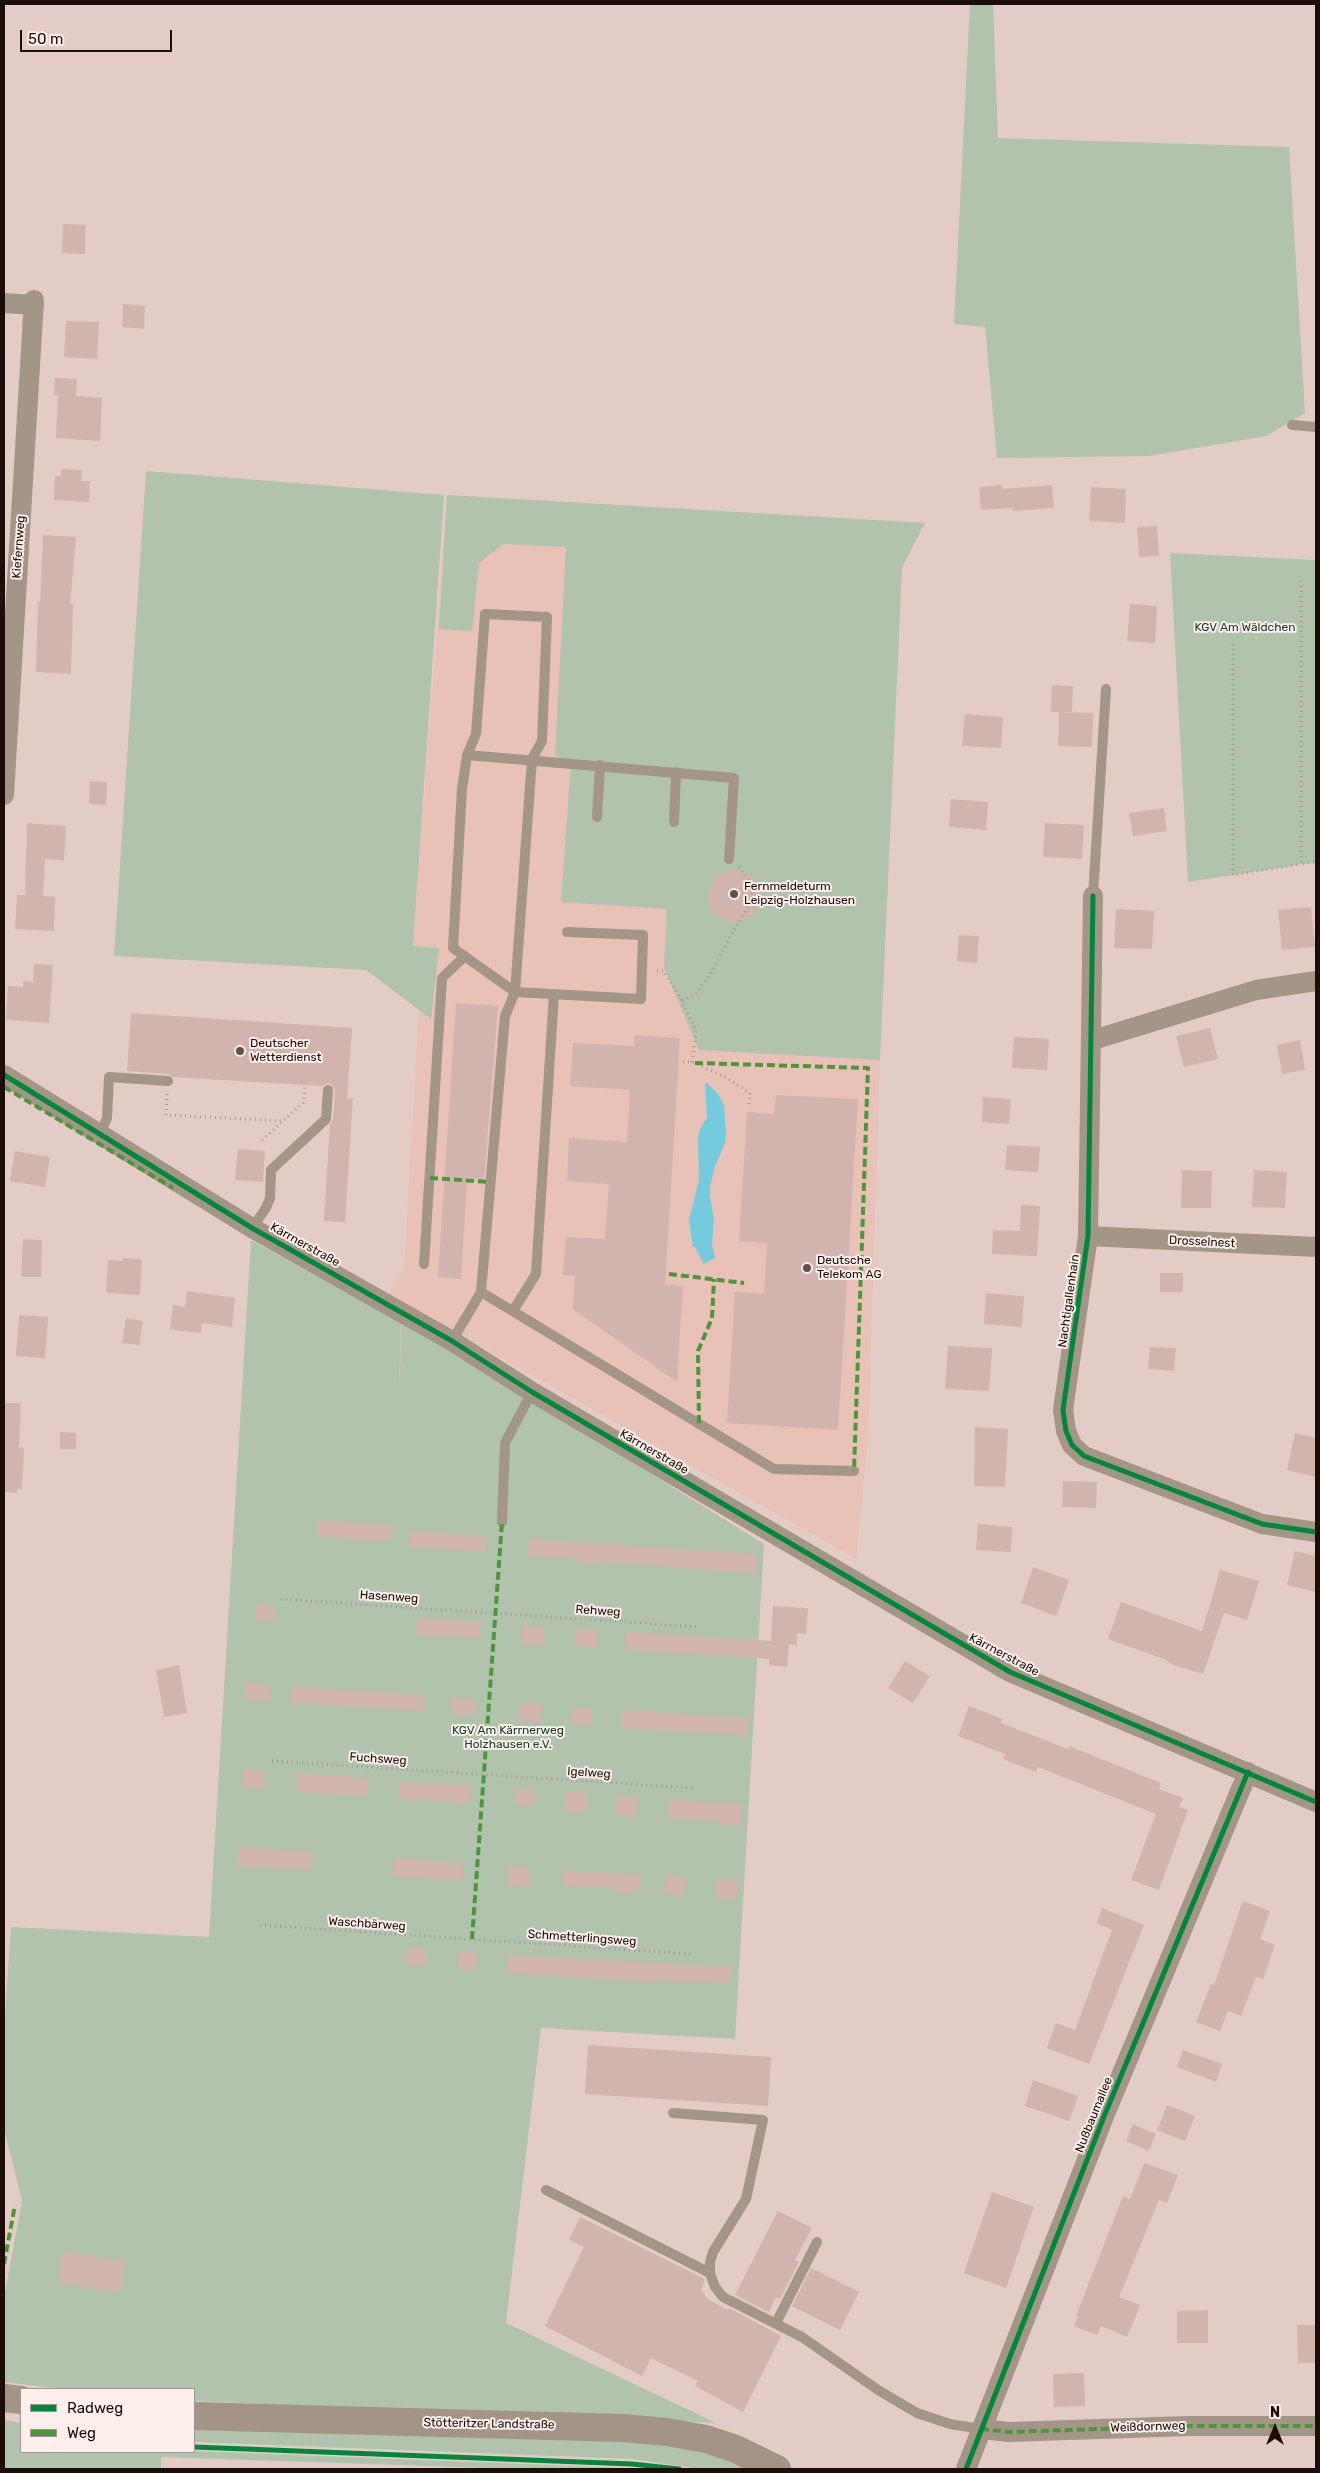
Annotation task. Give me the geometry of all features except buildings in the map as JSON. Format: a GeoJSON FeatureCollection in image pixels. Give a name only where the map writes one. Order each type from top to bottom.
{"type":"FeatureCollection","features":[{"type":"Feature","properties":{"kind":"main road"},"geometry":{"type":"LineString","coordinates":[[4,2398],[20,2400]]}},
{"type":"Feature","properties":{"kind":"main road","name":"Stötteritzer Landstraße"},"geometry":{"type":"LineString","coordinates":[[195,2416],[622,2428],[658,2431],[706,2439],[736,2449],[777,2469]]}},
{"type":"Feature","properties":{"kind":"street","name":"Kiefernweg"},"geometry":{"type":"LineString","coordinates":[[4,303],[34,303],[4,795]]}},
{"type":"Feature","properties":{"kind":"street","name":"Nachtigallenhain"},"geometry":{"type":"LineString","coordinates":[[1093,896],[1093,1040],[1088,1236],[1063,1410],[1066,1431],[1072,1445],[1084,1456],[1262,1524],[1316,1532]]}},
{"type":"Feature","properties":{"kind":"street"},"geometry":{"type":"LineString","coordinates":[[1093,1040],[1256,990],[1316,981]]}},
{"type":"Feature","properties":{"kind":"street","name":"Kärrnerstraße"},"geometry":{"type":"LineString","coordinates":[[4,1075],[252,1228],[452,1341],[532,1392],[1010,1672],[1316,1802]]}},
{"type":"Feature","properties":{"kind":"street","name":"Drosselnest"},"geometry":{"type":"LineString","coordinates":[[1088,1236],[1316,1247]]}},
{"type":"Feature","properties":{"kind":"street","name":"Nußbaumallee"},"geometry":{"type":"LineString","coordinates":[[966,2469],[1105,2114],[1248,1772]]}},
{"type":"Feature","properties":{"kind":"street","name":"Weißdornweg"},"geometry":{"type":"LineString","coordinates":[[981,2429],[1009,2432],[1189,2426],[1316,2426]]}},
{"type":"Feature","properties":{"kind":"lane"},"geometry":{"type":"LineString","coordinates":[[1292,424],[1316,426]]}},
{"type":"Feature","properties":{"kind":"lane"},"geometry":{"type":"LineString","coordinates":[[452,1341],[481,1292],[505,1016],[515,992],[532,759],[542,741],[547,617],[485,614],[476,734],[467,755],[462,789],[453,948],[515,992],[641,999],[643,935],[567,932]]}},
{"type":"Feature","properties":{"kind":"lane"},"geometry":{"type":"LineString","coordinates":[[1093,896],[1106,689]]}},
{"type":"Feature","properties":{"kind":"lane"},"geometry":{"type":"LineString","coordinates":[[467,755],[532,759],[734,778],[729,859]]}},
{"type":"Feature","properties":{"kind":"lane"},"geometry":{"type":"LineString","coordinates":[[597,817],[600,765]]}},
{"type":"Feature","properties":{"kind":"lane"},"geometry":{"type":"LineString","coordinates":[[674,822],[676,772]]}},
{"type":"Feature","properties":{"kind":"lane"},"geometry":{"type":"LineString","coordinates":[[424,1264],[442,978],[464,956]]}},
{"type":"Feature","properties":{"kind":"lane"},"geometry":{"type":"LineString","coordinates":[[513,1311],[536,1274],[554,994]]}},
{"type":"Feature","properties":{"kind":"lane"},"geometry":{"type":"LineString","coordinates":[[100,1134],[107,1118],[109,1077],[168,1081]]}},
{"type":"Feature","properties":{"kind":"lane"},"geometry":{"type":"LineString","coordinates":[[252,1228],[266,1208],[270,1198],[270,1170],[326,1119],[328,1090]]}},
{"type":"Feature","properties":{"kind":"lane"},"geometry":{"type":"LineString","coordinates":[[481,1292],[774,1469],[854,1471]]}},
{"type":"Feature","properties":{"kind":"lane"},"geometry":{"type":"LineString","coordinates":[[502,1522],[506,1443],[532,1392]]}},
{"type":"Feature","properties":{"kind":"lane"},"geometry":{"type":"LineString","coordinates":[[673,2113],[763,2120],[746,2199],[713,2252],[710,2273],[715,2287],[723,2296],[776,2323],[840,2362],[878,2390],[917,2413],[950,2424],[981,2429]]}},
{"type":"Feature","properties":{"kind":"lane"},"geometry":{"type":"LineString","coordinates":[[546,2190],[710,2273]]}},
{"type":"Feature","properties":{"kind":"lane"},"geometry":{"type":"LineString","coordinates":[[776,2323],[817,2242]]}},
{"type":"Feature","properties":{"kind":"path"},"geometry":{"type":"LineString","coordinates":[[1301,581],[1301,864]]}},
{"type":"Feature","properties":{"kind":"path"},"geometry":{"type":"LineString","coordinates":[[1233,644],[1233,875],[1316,862]]}},
{"type":"Feature","properties":{"kind":"path"},"geometry":{"type":"LineString","coordinates":[[682,1001],[696,993],[712,972],[730,935],[751,902],[751,883],[739,867],[729,859]]}},
{"type":"Feature","properties":{"kind":"path"},"geometry":{"type":"LineString","coordinates":[[642,970],[664,971],[682,1001],[696,1031],[692,1062]]}},
{"type":"Feature","properties":{"kind":"path"},"geometry":{"type":"LineString","coordinates":[[683,1062],[692,1062],[727,1078],[750,1093],[749,1106]]}},
{"type":"Feature","properties":{"kind":"path"},"geometry":{"type":"LineString","coordinates":[[168,1081],[166,1115],[282,1121]]}},
{"type":"Feature","properties":{"kind":"path"},"geometry":{"type":"LineString","coordinates":[[262,1140],[304,1102],[305,1085]]}},
{"type":"Feature","properties":{"kind":"shaded area","name":"Deutsche Telekom AG"},"geometry":{"type":"Polygon","coordinates":[[[447,495],[925,523],[902,567],[880,1060],[868,1442],[856,1559],[389,1294],[404,1268],[419,1011],[413,946],[447,495]]]}},
{"type":"Feature","properties":{"kind":"green space"},"geometry":{"type":"Polygon","coordinates":[[[970,4],[993,4],[998,138],[1289,147],[1305,413],[1266,436],[1149,456],[997,458],[985,327],[954,324],[970,4]]]}},
{"type":"Feature","properties":{"kind":"green space"},"geometry":{"type":"Polygon","coordinates":[[[146,471],[444,495],[413,946],[439,948],[431,1019],[366,970],[114,956],[146,471]]]}},
{"type":"Feature","properties":{"kind":"green space"},"geometry":{"type":"Polygon","coordinates":[[[447,495],[925,523],[902,567],[880,1060],[699,1050],[664,967],[667,909],[561,902],[571,763],[555,755],[566,547],[503,544],[479,563],[472,631],[439,629],[447,495]]]}},
{"type":"Feature","properties":{"kind":"green space","name":"KGV Am Wäldchen"},"geometry":{"type":"Polygon","coordinates":[[[1170,553],[1316,560],[1316,862],[1188,882],[1170,553]]]}},
{"type":"Feature","properties":{"kind":"green space","name":"KGV Am Kärrnerweg Holzhausen e.V."},"geometry":{"type":"Polygon","coordinates":[[[251,1240],[401,1322],[399,1394],[402,1319],[764,1544],[735,2039],[541,2028],[506,2323],[716,2423],[195,2401],[195,2388],[53,2388],[4,2382],[4,2298],[22,2201],[4,2128],[4,2032],[11,1927],[209,1937],[251,1240]]]}},
{"type":"Feature","properties":{"kind":"green space"},"geometry":{"type":"Polygon","coordinates":[[[4,2420],[20,2423],[20,2453],[195,2453],[195,2451],[651,2469],[515,2469],[161,2457],[161,2469],[4,2469],[4,2420]]]}},
{"type":"Feature","properties":{"kind":"green space"},"geometry":{"type":"Polygon","coordinates":[[[195,2425],[666,2441],[757,2469],[700,2469],[633,2459],[195,2442],[195,2425]]]}},
{"type":"Feature","properties":{"kind":"water"},"geometry":{"type":"Polygon","coordinates":[[[707,1083],[717,1093],[724,1105],[726,1133],[725,1143],[715,1166],[710,1186],[714,1219],[712,1245],[715,1258],[704,1264],[695,1247],[693,1247],[689,1220],[699,1180],[698,1138],[700,1129],[707,1118],[705,1084],[707,1083]]]}},
{"type":"Feature","properties":{"kind":"marked path"},"geometry":{"type":"LineString","coordinates":[[695,1063],[868,1068],[854,1471]]}},
{"type":"Feature","properties":{"kind":"marked path"},"geometry":{"type":"LineString","coordinates":[[4,1087],[173,1188]]}},
{"type":"Feature","properties":{"kind":"marked path"},"geometry":{"type":"LineString","coordinates":[[430,1178],[490,1182]]}},
{"type":"Feature","properties":{"kind":"marked path"},"geometry":{"type":"LineString","coordinates":[[669,1274],[744,1283]]}},
{"type":"Feature","properties":{"kind":"marked path"},"geometry":{"type":"LineString","coordinates":[[699,1423],[698,1351],[712,1318],[714,1279]]}},
{"type":"Feature","properties":{"kind":"marked path"},"geometry":{"type":"LineString","coordinates":[[472,1939],[502,1522]]}},
{"type":"Feature","properties":{"kind":"marked path"},"geometry":{"type":"LineString","coordinates":[[4,2264],[15,2205]]}},
{"type":"Feature","properties":{"kind":"marked path"},"geometry":{"type":"LineString","coordinates":[[981,2429],[1009,2432],[1189,2426],[1316,2426]]}},
{"type":"Feature","properties":{"kind":"cycle path"},"geometry":{"type":"LineString","coordinates":[[1093,896],[1088,1236],[1063,1410],[1066,1431],[1072,1445],[1084,1456],[1262,1524],[1316,1532]]}},
{"type":"Feature","properties":{"kind":"cycle path"},"geometry":{"type":"LineString","coordinates":[[4,1075],[252,1228],[452,1341],[532,1392],[1010,1672],[1316,1802]]}},
{"type":"Feature","properties":{"kind":"cycle path"},"geometry":{"type":"LineString","coordinates":[[966,2469],[1105,2114],[1248,1772]]}},
{"type":"Feature","properties":{"kind":"cycle path"},"geometry":{"type":"LineString","coordinates":[[195,2447],[632,2464],[679,2469]]}},
{"type":"Feature","properties":{"kind":"place","name":"Fernmeldeturm Leipzig-Holzhausen"},"geometry":{"type":"Point","coordinates":[734,894]}},
{"type":"Feature","properties":{"kind":"place","name":"Deutscher Wetterdienst"},"geometry":{"type":"Point","coordinates":[240,1051]}},
{"type":"Feature","properties":{"kind":"place","name":"Deutsche Telekom AG"},"geometry":{"type":"Point","coordinates":[807,1268]}}]}
